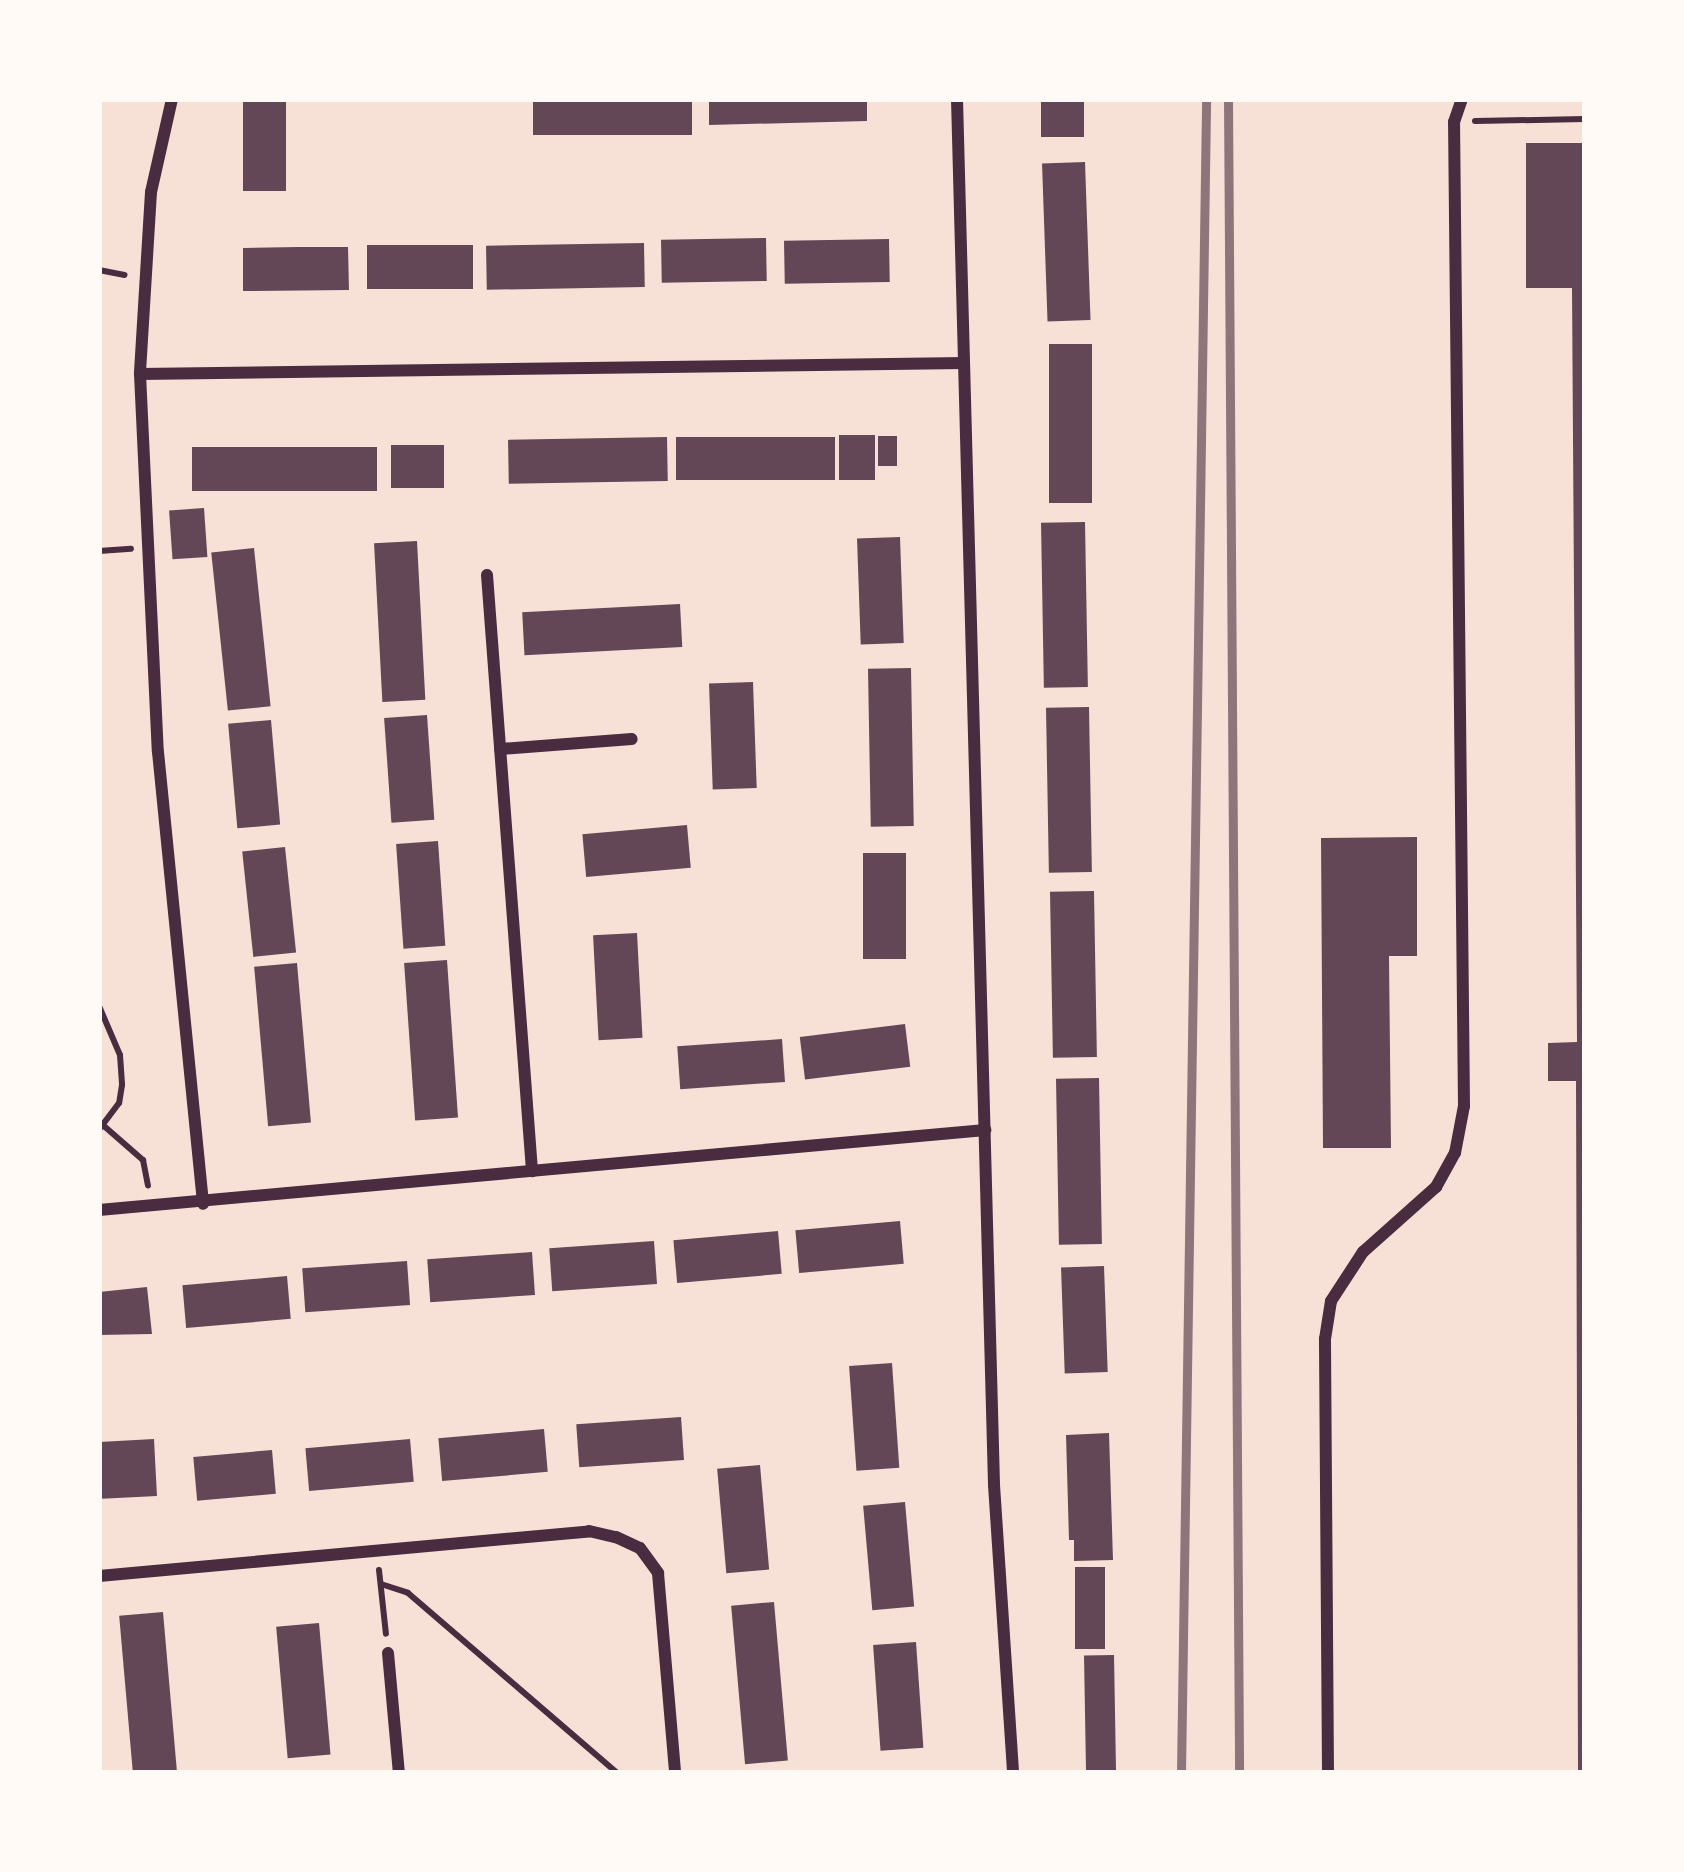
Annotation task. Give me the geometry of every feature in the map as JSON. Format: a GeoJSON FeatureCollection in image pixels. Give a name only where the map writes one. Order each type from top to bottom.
{"type":"FeatureCollection","features":[{"type":"Feature","properties":{"kind":"street"},"geometry":{"type":"LineString","coordinates":[[172,99],[151,192],[140,374],[158,752],[203,1204]]}},
{"type":"Feature","properties":{"kind":"street"},"geometry":{"type":"LineString","coordinates":[[957,99],[994,1485],[1013,1773]]}},
{"type":"Feature","properties":{"kind":"street"},"geometry":{"type":"LineString","coordinates":[[1328,1773],[1325,1339],[1330,1301],[1363,1252],[1436,1187],[1455,1153],[1464,1106],[1454,122],[1462,99]]}},
{"type":"Feature","properties":{"kind":"street"},"geometry":{"type":"LineString","coordinates":[[140,374],[964,363]]}},
{"type":"Feature","properties":{"kind":"street"},"geometry":{"type":"LineString","coordinates":[[487,575],[532,1171]]}},
{"type":"Feature","properties":{"kind":"street"},"geometry":{"type":"LineString","coordinates":[[500,749],[632,739]]}},
{"type":"Feature","properties":{"kind":"street"},"geometry":{"type":"LineString","coordinates":[[99,1210],[985,1130]]}},
{"type":"Feature","properties":{"kind":"street"},"geometry":{"type":"LineString","coordinates":[[99,1576],[589,1531],[640,1548],[658,1573],[675,1773]]}},
{"type":"Feature","properties":{"kind":"street"},"geometry":{"type":"LineString","coordinates":[[388,1653],[399,1773]]}},
{"type":"Feature","properties":{"kind":"path"},"geometry":{"type":"LineString","coordinates":[[1454,122],[1585,118]]}},
{"type":"Feature","properties":{"kind":"path"},"geometry":{"type":"LineString","coordinates":[[99,1006],[120,1055],[122,1084],[119,1102],[101,1128],[143,1160],[152,1208]]}},
{"type":"Feature","properties":{"kind":"path"},"geometry":{"type":"LineString","coordinates":[[377,1549],[388,1653]]}},
{"type":"Feature","properties":{"kind":"path"},"geometry":{"type":"LineString","coordinates":[[381,1584],[408,1593],[617,1773]]}},
{"type":"Feature","properties":{"kind":"building"},"geometry":{"type":"Polygon","coordinates":[[[243,99],[286,99],[286,191],[243,191],[243,99]]]}},
{"type":"Feature","properties":{"kind":"building"},"geometry":{"type":"Polygon","coordinates":[[[533,99],[692,99],[692,135],[533,135],[533,99]]]}},
{"type":"Feature","properties":{"kind":"building"},"geometry":{"type":"Polygon","coordinates":[[[709,99],[867,99],[867,121],[709,125],[709,99]]]}},
{"type":"Feature","properties":{"kind":"building"},"geometry":{"type":"Polygon","coordinates":[[[1041,99],[1084,99],[1084,137],[1041,137],[1041,99]]]}},
{"type":"Feature","properties":{"kind":"building"},"geometry":{"type":"Polygon","coordinates":[[[1526,143],[1585,143],[1585,1773],[1578,1773],[1576,1081],[1548,1081],[1548,1043],[1577,1042],[1572,288],[1526,288],[1526,143]]]}},
{"type":"Feature","properties":{"kind":"building"},"geometry":{"type":"Polygon","coordinates":[[[1085,162],[1091,320],[1048,321],[1042,164],[1085,162]]]}},
{"type":"Feature","properties":{"kind":"building"},"geometry":{"type":"Polygon","coordinates":[[[766,238],[767,281],[662,283],[661,240],[766,238]]]}},
{"type":"Feature","properties":{"kind":"building"},"geometry":{"type":"Polygon","coordinates":[[[889,239],[890,282],[785,284],[784,241],[889,239]]]}},
{"type":"Feature","properties":{"kind":"building"},"geometry":{"type":"Polygon","coordinates":[[[644,243],[645,287],[487,290],[486,246],[644,243]]]}},
{"type":"Feature","properties":{"kind":"building"},"geometry":{"type":"Polygon","coordinates":[[[367,245],[473,245],[473,289],[367,289],[367,245]]]}},
{"type":"Feature","properties":{"kind":"building"},"geometry":{"type":"Polygon","coordinates":[[[348,247],[349,290],[243,291],[243,248],[348,247]]]}},
{"type":"Feature","properties":{"kind":"building"},"geometry":{"type":"Polygon","coordinates":[[[1049,344],[1092,344],[1092,503],[1049,503],[1049,344]]]}},
{"type":"Feature","properties":{"kind":"building"},"geometry":{"type":"Polygon","coordinates":[[[839,435],[875,435],[875,480],[839,480],[839,435]]]}},
{"type":"Feature","properties":{"kind":"building"},"geometry":{"type":"Polygon","coordinates":[[[878,436],[897,436],[897,466],[878,466],[878,436]]]}},
{"type":"Feature","properties":{"kind":"building"},"geometry":{"type":"Polygon","coordinates":[[[667,437],[668,481],[509,484],[508,440],[667,437]]]}},
{"type":"Feature","properties":{"kind":"building"},"geometry":{"type":"Polygon","coordinates":[[[676,437],[835,437],[835,480],[676,480],[676,437]]]}},
{"type":"Feature","properties":{"kind":"building"},"geometry":{"type":"Polygon","coordinates":[[[391,445],[444,445],[444,488],[391,488],[391,445]]]}},
{"type":"Feature","properties":{"kind":"building"},"geometry":{"type":"Polygon","coordinates":[[[192,447],[377,447],[377,491],[192,491],[192,447]]]}},
{"type":"Feature","properties":{"kind":"building"},"geometry":{"type":"Polygon","coordinates":[[[204,508],[207,557],[173,559],[169,510],[204,508]]]}},
{"type":"Feature","properties":{"kind":"building"},"geometry":{"type":"Polygon","coordinates":[[[1085,522],[1088,687],[1044,688],[1041,523],[1085,522]]]}},
{"type":"Feature","properties":{"kind":"building"},"geometry":{"type":"Polygon","coordinates":[[[900,537],[904,643],[861,644],[857,539],[900,537]]]}},
{"type":"Feature","properties":{"kind":"building"},"geometry":{"type":"Polygon","coordinates":[[[417,541],[425,700],[382,702],[374,543],[417,541]]]}},
{"type":"Feature","properties":{"kind":"building"},"geometry":{"type":"Polygon","coordinates":[[[254,548],[271,706],[228,711],[211,552],[254,548]]]}},
{"type":"Feature","properties":{"kind":"building"},"geometry":{"type":"Polygon","coordinates":[[[680,604],[682,647],[524,655],[522,612],[680,604]]]}},
{"type":"Feature","properties":{"kind":"building"},"geometry":{"type":"Polygon","coordinates":[[[911,668],[914,826],[871,827],[868,669],[911,668]]]}},
{"type":"Feature","properties":{"kind":"building"},"geometry":{"type":"Polygon","coordinates":[[[753,682],[757,788],[713,789],[709,684],[753,682]]]}},
{"type":"Feature","properties":{"kind":"building"},"geometry":{"type":"Polygon","coordinates":[[[1089,707],[1092,872],[1049,873],[1046,708],[1089,707]]]}},
{"type":"Feature","properties":{"kind":"building"},"geometry":{"type":"Polygon","coordinates":[[[427,715],[434,820],[391,823],[384,718],[427,715]]]}},
{"type":"Feature","properties":{"kind":"building"},"geometry":{"type":"Polygon","coordinates":[[[271,720],[280,825],[237,828],[228,724],[271,720]]]}},
{"type":"Feature","properties":{"kind":"building"},"geometry":{"type":"Polygon","coordinates":[[[687,825],[691,868],[586,877],[582,834],[687,825]]]}},
{"type":"Feature","properties":{"kind":"building"},"geometry":{"type":"Polygon","coordinates":[[[1417,837],[1417,956],[1389,956],[1391,1148],[1323,1148],[1321,838],[1417,837]]]}},
{"type":"Feature","properties":{"kind":"building"},"geometry":{"type":"Polygon","coordinates":[[[438,841],[445,946],[403,949],[396,844],[438,841]]]}},
{"type":"Feature","properties":{"kind":"building"},"geometry":{"type":"Polygon","coordinates":[[[285,847],[296,952],[253,957],[242,851],[285,847]]]}},
{"type":"Feature","properties":{"kind":"building"},"geometry":{"type":"Polygon","coordinates":[[[863,853],[906,853],[906,959],[863,959],[863,853]]]}},
{"type":"Feature","properties":{"kind":"building"},"geometry":{"type":"Polygon","coordinates":[[[1094,891],[1097,1057],[1053,1058],[1050,892],[1094,891]]]}},
{"type":"Feature","properties":{"kind":"building"},"geometry":{"type":"Polygon","coordinates":[[[637,933],[642,1038],[599,1040],[593,935],[637,933]]]}},
{"type":"Feature","properties":{"kind":"building"},"geometry":{"type":"Polygon","coordinates":[[[447,960],[458,1118],[415,1121],[404,963],[447,960]]]}},
{"type":"Feature","properties":{"kind":"building"},"geometry":{"type":"Polygon","coordinates":[[[297,963],[311,1122],[268,1126],[254,967],[297,963]]]}},
{"type":"Feature","properties":{"kind":"building"},"geometry":{"type":"Polygon","coordinates":[[[905,1024],[910,1067],[805,1080],[800,1037],[905,1024]]]}},
{"type":"Feature","properties":{"kind":"building"},"geometry":{"type":"Polygon","coordinates":[[[782,1039],[785,1082],[680,1089],[677,1046],[782,1039]]]}},
{"type":"Feature","properties":{"kind":"building"},"geometry":{"type":"Polygon","coordinates":[[[1099,1078],[1102,1244],[1059,1245],[1056,1079],[1099,1078]]]}},
{"type":"Feature","properties":{"kind":"building"},"geometry":{"type":"Polygon","coordinates":[[[900,1221],[904,1264],[799,1273],[795,1230],[900,1221]]]}},
{"type":"Feature","properties":{"kind":"building"},"geometry":{"type":"Polygon","coordinates":[[[778,1231],[782,1274],[677,1283],[673,1240],[778,1231]]]}},
{"type":"Feature","properties":{"kind":"building"},"geometry":{"type":"Polygon","coordinates":[[[654,1241],[657,1284],[552,1291],[549,1248],[654,1241]]]}},
{"type":"Feature","properties":{"kind":"building"},"geometry":{"type":"Polygon","coordinates":[[[532,1252],[535,1295],[430,1302],[427,1259],[532,1252]]]}},
{"type":"Feature","properties":{"kind":"building"},"geometry":{"type":"Polygon","coordinates":[[[407,1261],[410,1305],[305,1312],[302,1268],[407,1261]]]}},
{"type":"Feature","properties":{"kind":"building"},"geometry":{"type":"Polygon","coordinates":[[[1104,1266],[1108,1372],[1065,1373],[1061,1268],[1104,1266]]]}},
{"type":"Feature","properties":{"kind":"building"},"geometry":{"type":"Polygon","coordinates":[[[287,1276],[291,1319],[186,1328],[182,1285],[287,1276]]]}},
{"type":"Feature","properties":{"kind":"building"},"geometry":{"type":"Polygon","coordinates":[[[147,1287],[152,1334],[99,1335],[99,1292],[147,1287]]]}},
{"type":"Feature","properties":{"kind":"building"},"geometry":{"type":"Polygon","coordinates":[[[892,1363],[899,1468],[856,1471],[849,1366],[892,1363]]]}},
{"type":"Feature","properties":{"kind":"building"},"geometry":{"type":"Polygon","coordinates":[[[681,1417],[684,1460],[579,1467],[576,1424],[681,1417]]]}},
{"type":"Feature","properties":{"kind":"building"},"geometry":{"type":"Polygon","coordinates":[[[544,1429],[548,1472],[442,1481],[438,1438],[544,1429]]]}},
{"type":"Feature","properties":{"kind":"building"},"geometry":{"type":"Polygon","coordinates":[[[1109,1433],[1113,1560],[1074,1561],[1074,1540],[1069,1540],[1066,1435],[1109,1433]]]}},
{"type":"Feature","properties":{"kind":"building"},"geometry":{"type":"Polygon","coordinates":[[[154,1439],[157,1496],[102,1499],[99,1442],[154,1439]]]}},
{"type":"Feature","properties":{"kind":"building"},"geometry":{"type":"Polygon","coordinates":[[[410,1439],[414,1482],[309,1491],[305,1448],[410,1439]]]}},
{"type":"Feature","properties":{"kind":"building"},"geometry":{"type":"Polygon","coordinates":[[[272,1450],[276,1494],[197,1501],[193,1457],[272,1450]]]}},
{"type":"Feature","properties":{"kind":"building"},"geometry":{"type":"Polygon","coordinates":[[[760,1465],[769,1570],[726,1573],[717,1469],[760,1465]]]}},
{"type":"Feature","properties":{"kind":"building"},"geometry":{"type":"Polygon","coordinates":[[[905,1502],[914,1607],[872,1610],[863,1506],[905,1502]]]}},
{"type":"Feature","properties":{"kind":"building"},"geometry":{"type":"Polygon","coordinates":[[[1075,1567],[1105,1567],[1105,1649],[1075,1649],[1075,1567]]]}},
{"type":"Feature","properties":{"kind":"building"},"geometry":{"type":"Polygon","coordinates":[[[774,1602],[788,1760],[745,1764],[731,1606],[774,1602]]]}},
{"type":"Feature","properties":{"kind":"building"},"geometry":{"type":"Polygon","coordinates":[[[163,1612],[177,1773],[133,1773],[119,1616],[163,1612]]]}},
{"type":"Feature","properties":{"kind":"building"},"geometry":{"type":"Polygon","coordinates":[[[319,1623],[331,1754],[288,1758],[276,1627],[319,1623]]]}},
{"type":"Feature","properties":{"kind":"building"},"geometry":{"type":"Polygon","coordinates":[[[916,1642],[923,1748],[880,1751],[873,1645],[916,1642]]]}},
{"type":"Feature","properties":{"kind":"building"},"geometry":{"type":"Polygon","coordinates":[[[1114,1655],[1116,1773],[1086,1773],[1084,1656],[1114,1655]]]}},
{"type":"Feature","properties":{"kind":"railway"},"geometry":{"type":"LineString","coordinates":[[1181,1773],[1206,99]]}},
{"type":"Feature","properties":{"kind":"railway"},"geometry":{"type":"LineString","coordinates":[[1228,99],[1239,1773]]}}]}
